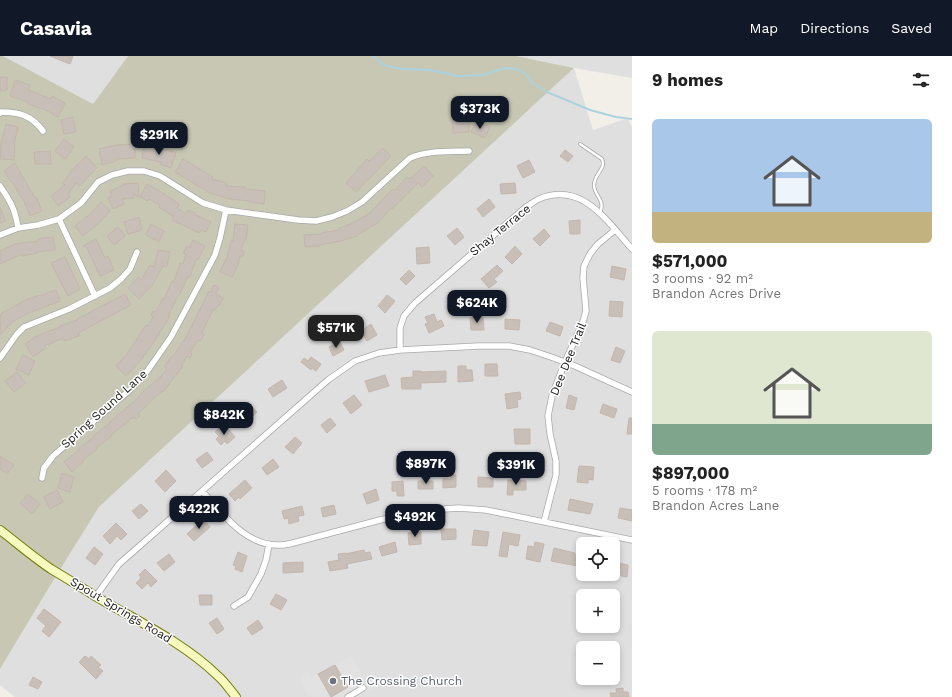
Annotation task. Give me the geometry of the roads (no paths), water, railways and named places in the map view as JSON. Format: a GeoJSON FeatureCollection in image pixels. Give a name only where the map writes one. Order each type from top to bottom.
{"type":"FeatureCollection","features":[{"type":"Feature","properties":{"kind":"street"},"geometry":{"type":"LineString","coordinates":[[0,113],[12,112],[30,118],[38,124],[43,131]]}},
{"type":"Feature","properties":{"kind":"street"},"geometry":{"type":"LineString","coordinates":[[0,235],[18,228],[38,226],[59,219],[81,202],[98,182],[112,175],[128,171],[144,171],[160,176],[203,203],[226,210],[298,220],[316,220],[332,217],[347,211],[362,202],[410,158],[420,154],[469,151]]}},
{"type":"Feature","properties":{"kind":"street"},"geometry":{"type":"LineString","coordinates":[[0,186],[12,204],[16,214],[18,228]]}},
{"type":"Feature","properties":{"kind":"street","name":"Shay Terrace"},"geometry":{"type":"LineString","coordinates":[[400,350],[400,328],[404,316],[415,302],[526,207],[538,200],[553,195],[566,195],[580,199],[592,206],[632,249]]}},
{"type":"Feature","properties":{"kind":"street","name":"Spring Sound Lane"},"geometry":{"type":"LineString","coordinates":[[42,478],[44,468],[52,456],[131,388],[148,370],[171,338],[215,255],[226,210]]}},
{"type":"Feature","properties":{"kind":"street"},"geometry":{"type":"LineString","coordinates":[[59,219],[95,296]]}},
{"type":"Feature","properties":{"kind":"street","name":"Dee Dee Trail"},"geometry":{"type":"LineString","coordinates":[[544,522],[556,475],[556,460],[550,434],[548,416],[552,396],[586,312],[583,278],[584,266],[590,254],[598,244],[615,230]]}},
{"type":"Feature","properties":{"kind":"street"},"geometry":{"type":"LineString","coordinates":[[0,358],[17,334],[24,327],[69,309],[110,288],[130,269],[137,252]]}},
{"type":"Feature","properties":{"kind":"street"},"geometry":{"type":"LineString","coordinates":[[96,596],[119,564],[328,380],[355,362],[379,353],[400,350],[509,346],[530,350],[565,362],[632,392]]}},
{"type":"Feature","properties":{"kind":"street"},"geometry":{"type":"LineString","coordinates":[[202,491],[231,523],[243,533],[256,540],[269,544],[293,544],[380,520],[428,510],[459,508],[486,510],[632,540]]}},
{"type":"Feature","properties":{"kind":"street","name":"Spout Springs Road"},"geometry":{"type":"LineString","coordinates":[[0,530],[50,568],[146,624],[183,648],[219,677],[236,697]]}},
{"type":"Feature","properties":{"kind":"street"},"geometry":{"type":"LineString","coordinates":[[234,606],[248,598],[261,574],[266,560],[269,544]]}},
{"type":"Feature","properties":{"kind":"street"},"geometry":{"type":"LineString","coordinates":[[348,697],[363,688]]}},
{"type":"Feature","properties":{"kind":"lane"},"geometry":{"type":"LineString","coordinates":[[580,144],[604,162],[604,165],[596,175],[594,185],[595,191],[602,204],[599,213]]}},
{"type":"Feature","properties":{"kind":"waterway"},"geometry":{"type":"LineString","coordinates":[[372,56],[384,65],[402,69],[430,70],[457,76],[484,75],[501,69],[510,68],[519,70],[527,75],[532,83],[547,92],[590,110],[616,117],[632,119]]}},
{"type":"Feature","properties":{"kind":"place","name":"The Crossing Church"},"geometry":{"type":"Point","coordinates":[333,681]}}]}
